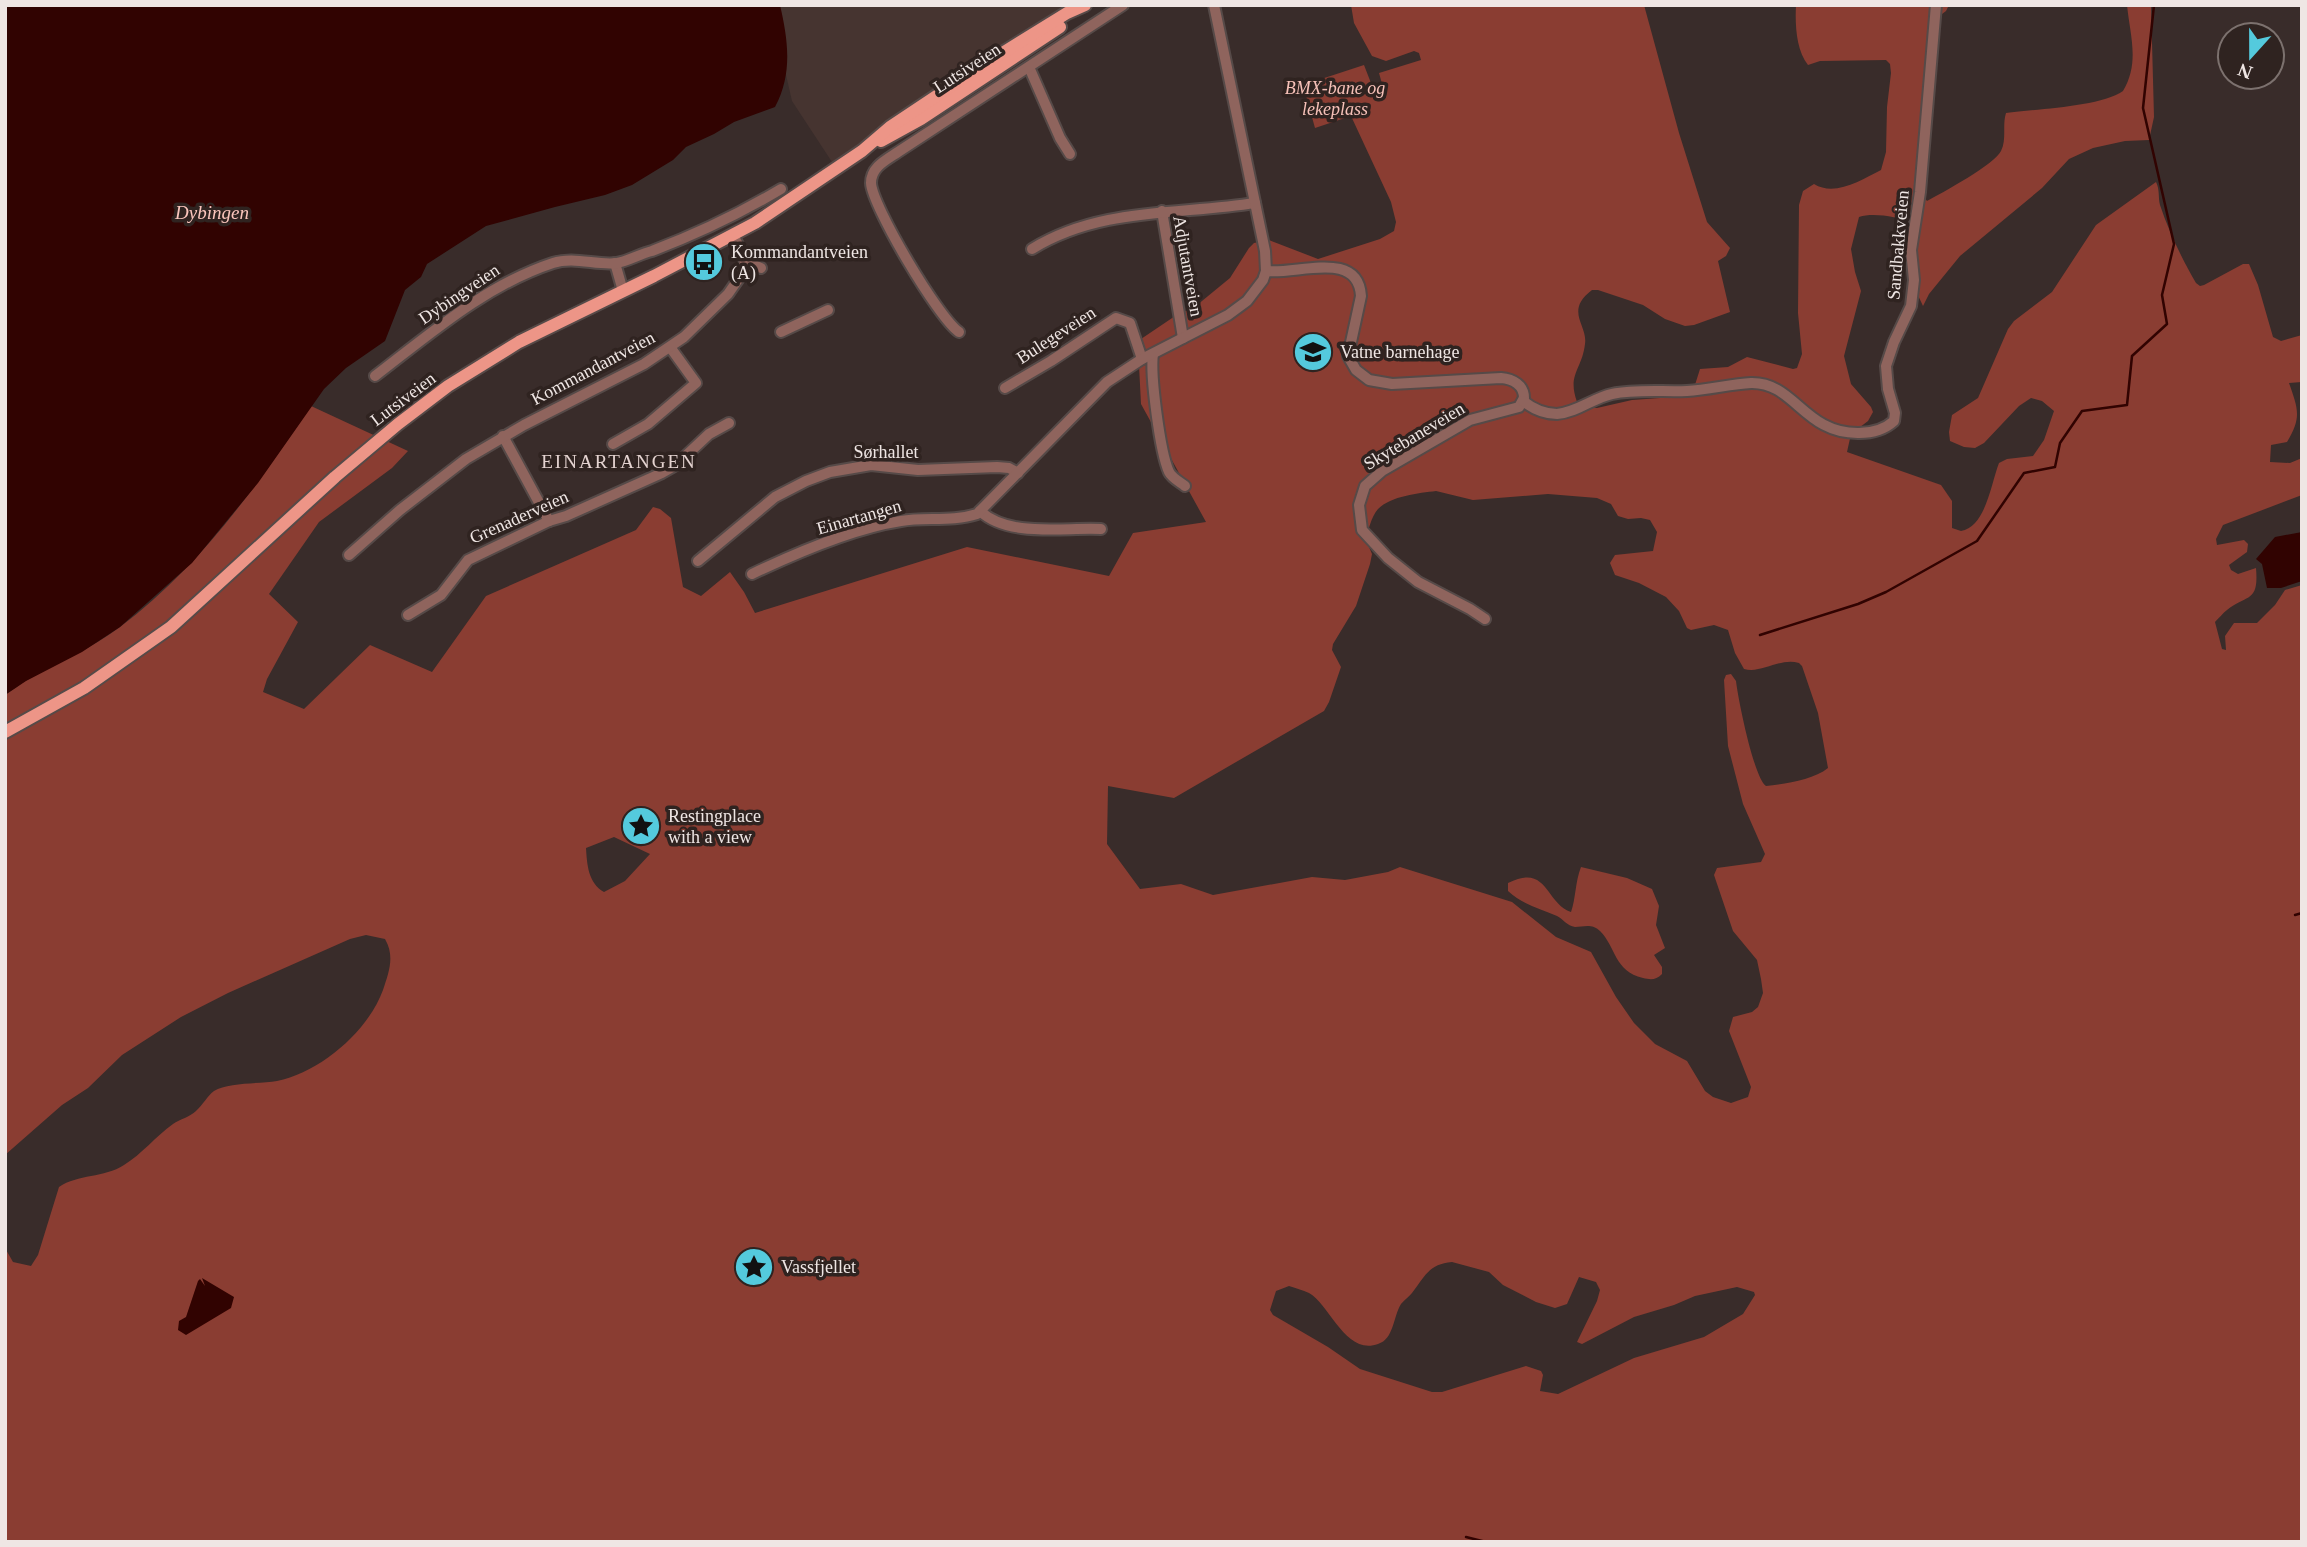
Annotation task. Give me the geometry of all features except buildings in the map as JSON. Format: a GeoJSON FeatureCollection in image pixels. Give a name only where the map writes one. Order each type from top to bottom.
{"type":"FeatureCollection","features":[{"type":"Feature","properties":{"kind":"main road","name":"Lutsiveien"},"geometry":{"type":"LineString","coordinates":[[5,732],[84,688],[172,627],[335,477],[424,403],[519,342],[755,223],[862,151],[920,119],[1004,66],[1071,19],[1085,5]]}},
{"type":"Feature","properties":{"kind":"street"},"geometry":{"type":"LineString","coordinates":[[959,332],[931,299],[905,258],[876,199],[872,177],[881,163],[1123,5]]}},
{"type":"Feature","properties":{"kind":"street"},"geometry":{"type":"LineString","coordinates":[[1101,529],[1051,530],[1022,527],[992,520],[980,511],[1107,382],[1148,356],[1241,306],[1257,290],[1266,271],[1265,251],[1214,5]]}},
{"type":"Feature","properties":{"kind":"street","name":"Sandbakkveien"},"geometry":{"type":"LineString","coordinates":[[1523,401],[1540,412],[1555,414],[1572,411],[1614,393],[1688,391],[1757,383],[1782,391],[1812,419],[1832,429],[1869,433],[1894,421],[1895,413],[1888,389],[1886,366],[1894,342],[1912,306],[1914,280],[1911,250],[1920,192],[1936,5]]}},
{"type":"Feature","properties":{"kind":"street"},"geometry":{"type":"LineString","coordinates":[[1029,67],[1060,138],[1070,153]]}},
{"type":"Feature","properties":{"kind":"street","name":"Dybingveien"},"geometry":{"type":"LineString","coordinates":[[375,376],[475,301],[516,277],[557,261],[588,260],[615,264],[719,224],[781,190]]}},
{"type":"Feature","properties":{"kind":"street"},"geometry":{"type":"LineString","coordinates":[[1162,211],[1255,203]]}},
{"type":"Feature","properties":{"kind":"street","name":"Adjutantveien"},"geometry":{"type":"LineString","coordinates":[[1032,249],[1056,235],[1084,226],[1135,214],[1162,211],[1183,338]]}},
{"type":"Feature","properties":{"kind":"street"},"geometry":{"type":"LineString","coordinates":[[733,235],[745,261],[761,268]]}},
{"type":"Feature","properties":{"kind":"street","name":"Kommandantveien"},"geometry":{"type":"LineString","coordinates":[[349,555],[400,510],[503,436],[644,364],[670,347],[694,328],[728,294],[744,271],[745,261]]}},
{"type":"Feature","properties":{"kind":"street"},"geometry":{"type":"LineString","coordinates":[[615,264],[623,291]]}},
{"type":"Feature","properties":{"kind":"street","name":"Skytebaneveien"},"geometry":{"type":"LineString","coordinates":[[1266,271],[1290,272],[1335,267],[1354,275],[1361,287],[1361,302],[1349,356],[1356,370],[1369,380],[1392,383],[1507,379],[1520,386],[1524,393],[1519,407],[1471,420],[1382,471],[1365,486],[1359,505],[1362,530],[1388,558],[1418,582],[1470,609],[1485,620]]}},
{"type":"Feature","properties":{"kind":"street"},"geometry":{"type":"LineString","coordinates":[[781,332],[828,310]]}},
{"type":"Feature","properties":{"kind":"street","name":"Bulegeveien"},"geometry":{"type":"LineString","coordinates":[[1005,388],[1116,318],[1130,323],[1148,356]]}},
{"type":"Feature","properties":{"kind":"street"},"geometry":{"type":"LineString","coordinates":[[613,443],[657,418],[696,383],[670,347]]}},
{"type":"Feature","properties":{"kind":"street"},"geometry":{"type":"LineString","coordinates":[[1148,356],[1170,475],[1185,486]]}},
{"type":"Feature","properties":{"kind":"street","name":"Grenaderveien"},"geometry":{"type":"LineString","coordinates":[[408,615],[441,595],[468,560],[549,521],[662,473],[709,434],[729,423]]}},
{"type":"Feature","properties":{"kind":"street"},"geometry":{"type":"LineString","coordinates":[[503,436],[549,521]]}},
{"type":"Feature","properties":{"kind":"street","name":"Sørhallet"},"geometry":{"type":"LineString","coordinates":[[698,561],[775,497],[830,472],[871,465],[918,470],[997,467],[1009,468],[1018,473]]}},
{"type":"Feature","properties":{"kind":"street","name":"Einartangen"},"geometry":{"type":"LineString","coordinates":[[752,574],[829,542],[887,523],[968,516],[980,511]]}},
{"type":"Feature","properties":{"kind":"shaded area"},"geometry":{"type":"Polygon","coordinates":[[[770,5],[1071,5],[832,162],[792,101],[770,5]]]}},
{"type":"Feature","properties":{"kind":"green space","name":"BMX-bane og lekeplass"},"geometry":{"type":"Polygon","coordinates":[[[1351,5],[1644,5],[1707,222],[1730,248],[1726,256],[1718,261],[1730,312],[1685,326],[1665,319],[1643,305],[1592,290],[1584,298],[1578,311],[1585,344],[1574,378],[1574,393],[1577,402],[1597,408],[1632,400],[1660,398],[1694,388],[1700,369],[1728,367],[1747,357],[1797,368],[1802,354],[1798,313],[1799,205],[1803,191],[1814,184],[1831,189],[1848,186],[1881,170],[1886,152],[1891,73],[1890,64],[1886,60],[1820,61],[1808,65],[1799,44],[1796,5],[1949,5],[1942,14],[1936,36],[1924,197],[1927,201],[1997,157],[2003,146],[2006,113],[2084,104],[2123,91],[2133,59],[2127,5],[2151,5],[2154,117],[2149,140],[2125,141],[2093,148],[2069,159],[2042,188],[1960,256],[1929,294],[1923,306],[1916,291],[1913,221],[1879,215],[1859,217],[1851,249],[1861,291],[1844,356],[1851,384],[1873,412],[1868,421],[1851,434],[1847,452],[1941,485],[1952,501],[1952,528],[1961,531],[1976,522],[1982,513],[1999,463],[2007,459],[2033,456],[2044,440],[2054,411],[2042,401],[2031,398],[2019,406],[1984,443],[1975,448],[1950,441],[1952,415],[1978,398],[2008,329],[2014,321],[2052,292],[2096,225],[2156,182],[2167,225],[2196,283],[2204,285],[2243,264],[2249,264],[2273,337],[2281,341],[2302,335],[2302,382],[2289,383],[2297,419],[2287,442],[2271,445],[2270,462],[2290,463],[2302,458],[2302,495],[2223,525],[2216,539],[2217,545],[2244,540],[2248,544],[2247,552],[2229,565],[2231,570],[2238,574],[2256,568],[2256,587],[2250,596],[2227,610],[2215,622],[2222,649],[2226,650],[2225,636],[2234,623],[2257,623],[2285,590],[2302,585],[2302,1542],[5,1542],[5,1248],[13,1262],[31,1266],[38,1255],[59,1187],[124,1165],[173,1124],[194,1113],[209,1095],[220,1088],[277,1081],[294,1076],[310,1069],[341,1048],[376,1005],[387,977],[390,952],[385,939],[366,935],[350,939],[181,1017],[122,1055],[88,1088],[62,1105],[5,1155],[5,695],[109,635],[149,604],[201,553],[224,525],[311,406],[408,451],[392,468],[319,522],[269,594],[298,622],[267,679],[263,692],[304,709],[370,645],[432,672],[486,596],[636,530],[653,507],[671,518],[683,587],[701,596],[730,572],[755,613],[967,547],[1109,576],[1133,533],[1206,522],[1141,404],[1138,346],[1141,339],[1181,312],[1191,310],[1230,278],[1254,243],[1269,240],[1318,259],[1380,239],[1394,231],[1396,222],[1391,202],[1351,116],[1315,128],[1303,85],[1364,65],[1376,96],[1386,98],[1379,73],[1421,60],[1419,53],[1414,51],[1386,61],[1372,56],[1354,23],[1351,5]],[[1436,491],[1390,501],[1373,516],[1366,540],[1372,554],[1370,564],[1356,606],[1333,644],[1332,650],[1341,667],[1324,711],[1174,798],[1108,786],[1107,844],[1140,889],[1181,884],[1213,895],[1312,877],[1345,880],[1388,872],[1400,867],[1512,902],[1556,937],[1591,952],[1634,1023],[1655,1044],[1687,1061],[1705,1091],[1731,1103],[1748,1097],[1751,1087],[1729,1031],[1733,1017],[1752,1012],[1758,1007],[1763,993],[1761,979],[1757,960],[1733,931],[1714,875],[1717,868],[1761,862],[1765,854],[1743,804],[1728,746],[1724,680],[1726,675],[1731,674],[1736,681],[1747,737],[1761,780],[1766,786],[1790,783],[1815,776],[1828,768],[1818,713],[1802,666],[1799,663],[1785,662],[1758,669],[1744,669],[1735,653],[1728,630],[1714,625],[1691,630],[1666,597],[1639,583],[1615,575],[1610,563],[1615,555],[1653,551],[1657,532],[1650,520],[1618,516],[1611,504],[1597,498],[1548,494],[1473,500],[1436,491]],[[614,837],[586,848],[592,878],[604,892],[625,881],[650,854],[614,837]],[[1452,1262],[1444,1263],[1428,1272],[1401,1304],[1390,1333],[1378,1344],[1367,1346],[1357,1343],[1339,1328],[1317,1299],[1299,1289],[1289,1286],[1276,1291],[1270,1310],[1273,1315],[1360,1369],[1432,1392],[1442,1392],[1526,1366],[1541,1371],[1543,1375],[1540,1391],[1558,1394],[1634,1358],[1704,1337],[1743,1314],[1755,1295],[1754,1292],[1737,1287],[1695,1296],[1634,1317],[1582,1344],[1577,1342],[1600,1290],[1596,1282],[1579,1277],[1567,1304],[1555,1308],[1536,1302],[1503,1285],[1489,1272],[1452,1262]]]}},
{"type":"Feature","properties":{"kind":"green space"},"geometry":{"type":"Polygon","coordinates":[[[1581,867],[1627,878],[1652,889],[1659,906],[1656,925],[1665,948],[1654,955],[1662,967],[1660,976],[1651,979],[1633,975],[1621,964],[1597,929],[1567,924],[1557,916],[1525,903],[1508,891],[1508,883],[1521,878],[1531,878],[1539,881],[1562,907],[1571,912],[1581,867]]]}},
{"type":"Feature","properties":{"kind":"water","name":"Dybingen"},"geometry":{"type":"Polygon","coordinates":[[[5,5],[780,5],[787,44],[787,69],[775,107],[734,122],[686,147],[673,160],[632,185],[605,195],[486,226],[427,264],[421,277],[405,290],[385,341],[346,368],[324,389],[258,483],[192,563],[120,627],[82,652],[5,695],[5,5]]]}},
{"type":"Feature","properties":{"kind":"water"},"geometry":{"type":"Polygon","coordinates":[[[2302,532],[2302,581],[2281,588],[2267,588],[2262,564],[2256,559],[2275,537],[2302,532]]]}},
{"type":"Feature","properties":{"kind":"water"},"geometry":{"type":"Polygon","coordinates":[[[202,1278],[234,1297],[231,1308],[186,1335],[178,1330],[179,1321],[186,1317],[200,1279],[205,1286],[202,1278]]]}},
{"type":"Feature","properties":{"kind":"waterway"},"geometry":{"type":"LineString","coordinates":[[1760,635],[1858,604],[1886,592],[1977,541],[2024,473],[2055,467],[2060,443],[2082,411],[2127,405],[2132,356],[2167,324],[2162,295],[2174,244],[2143,108],[2154,5]]}},
{"type":"Feature","properties":{"kind":"waterway"},"geometry":{"type":"LineString","coordinates":[[2295,915],[2302,913]]}},
{"type":"Feature","properties":{"kind":"waterway"},"geometry":{"type":"LineString","coordinates":[[1466,1537],[1486,1542]]}},
{"type":"Feature","properties":{"kind":"place","name":"Kommandantveien (A)"},"geometry":{"type":"Point","coordinates":[704,262]}},
{"type":"Feature","properties":{"kind":"place","name":"Vatne barnehage"},"geometry":{"type":"Point","coordinates":[1313,352]}},
{"type":"Feature","properties":{"kind":"place","name":"Restingplace with a view"},"geometry":{"type":"Point","coordinates":[641,826]}},
{"type":"Feature","properties":{"kind":"place","name":"Vassfjellet"},"geometry":{"type":"Point","coordinates":[754,1267]}},
{"type":"Feature","properties":{"kind":"district","name":"EINARTANGEN"},"geometry":{"type":"Point","coordinates":[619,461]}}]}
